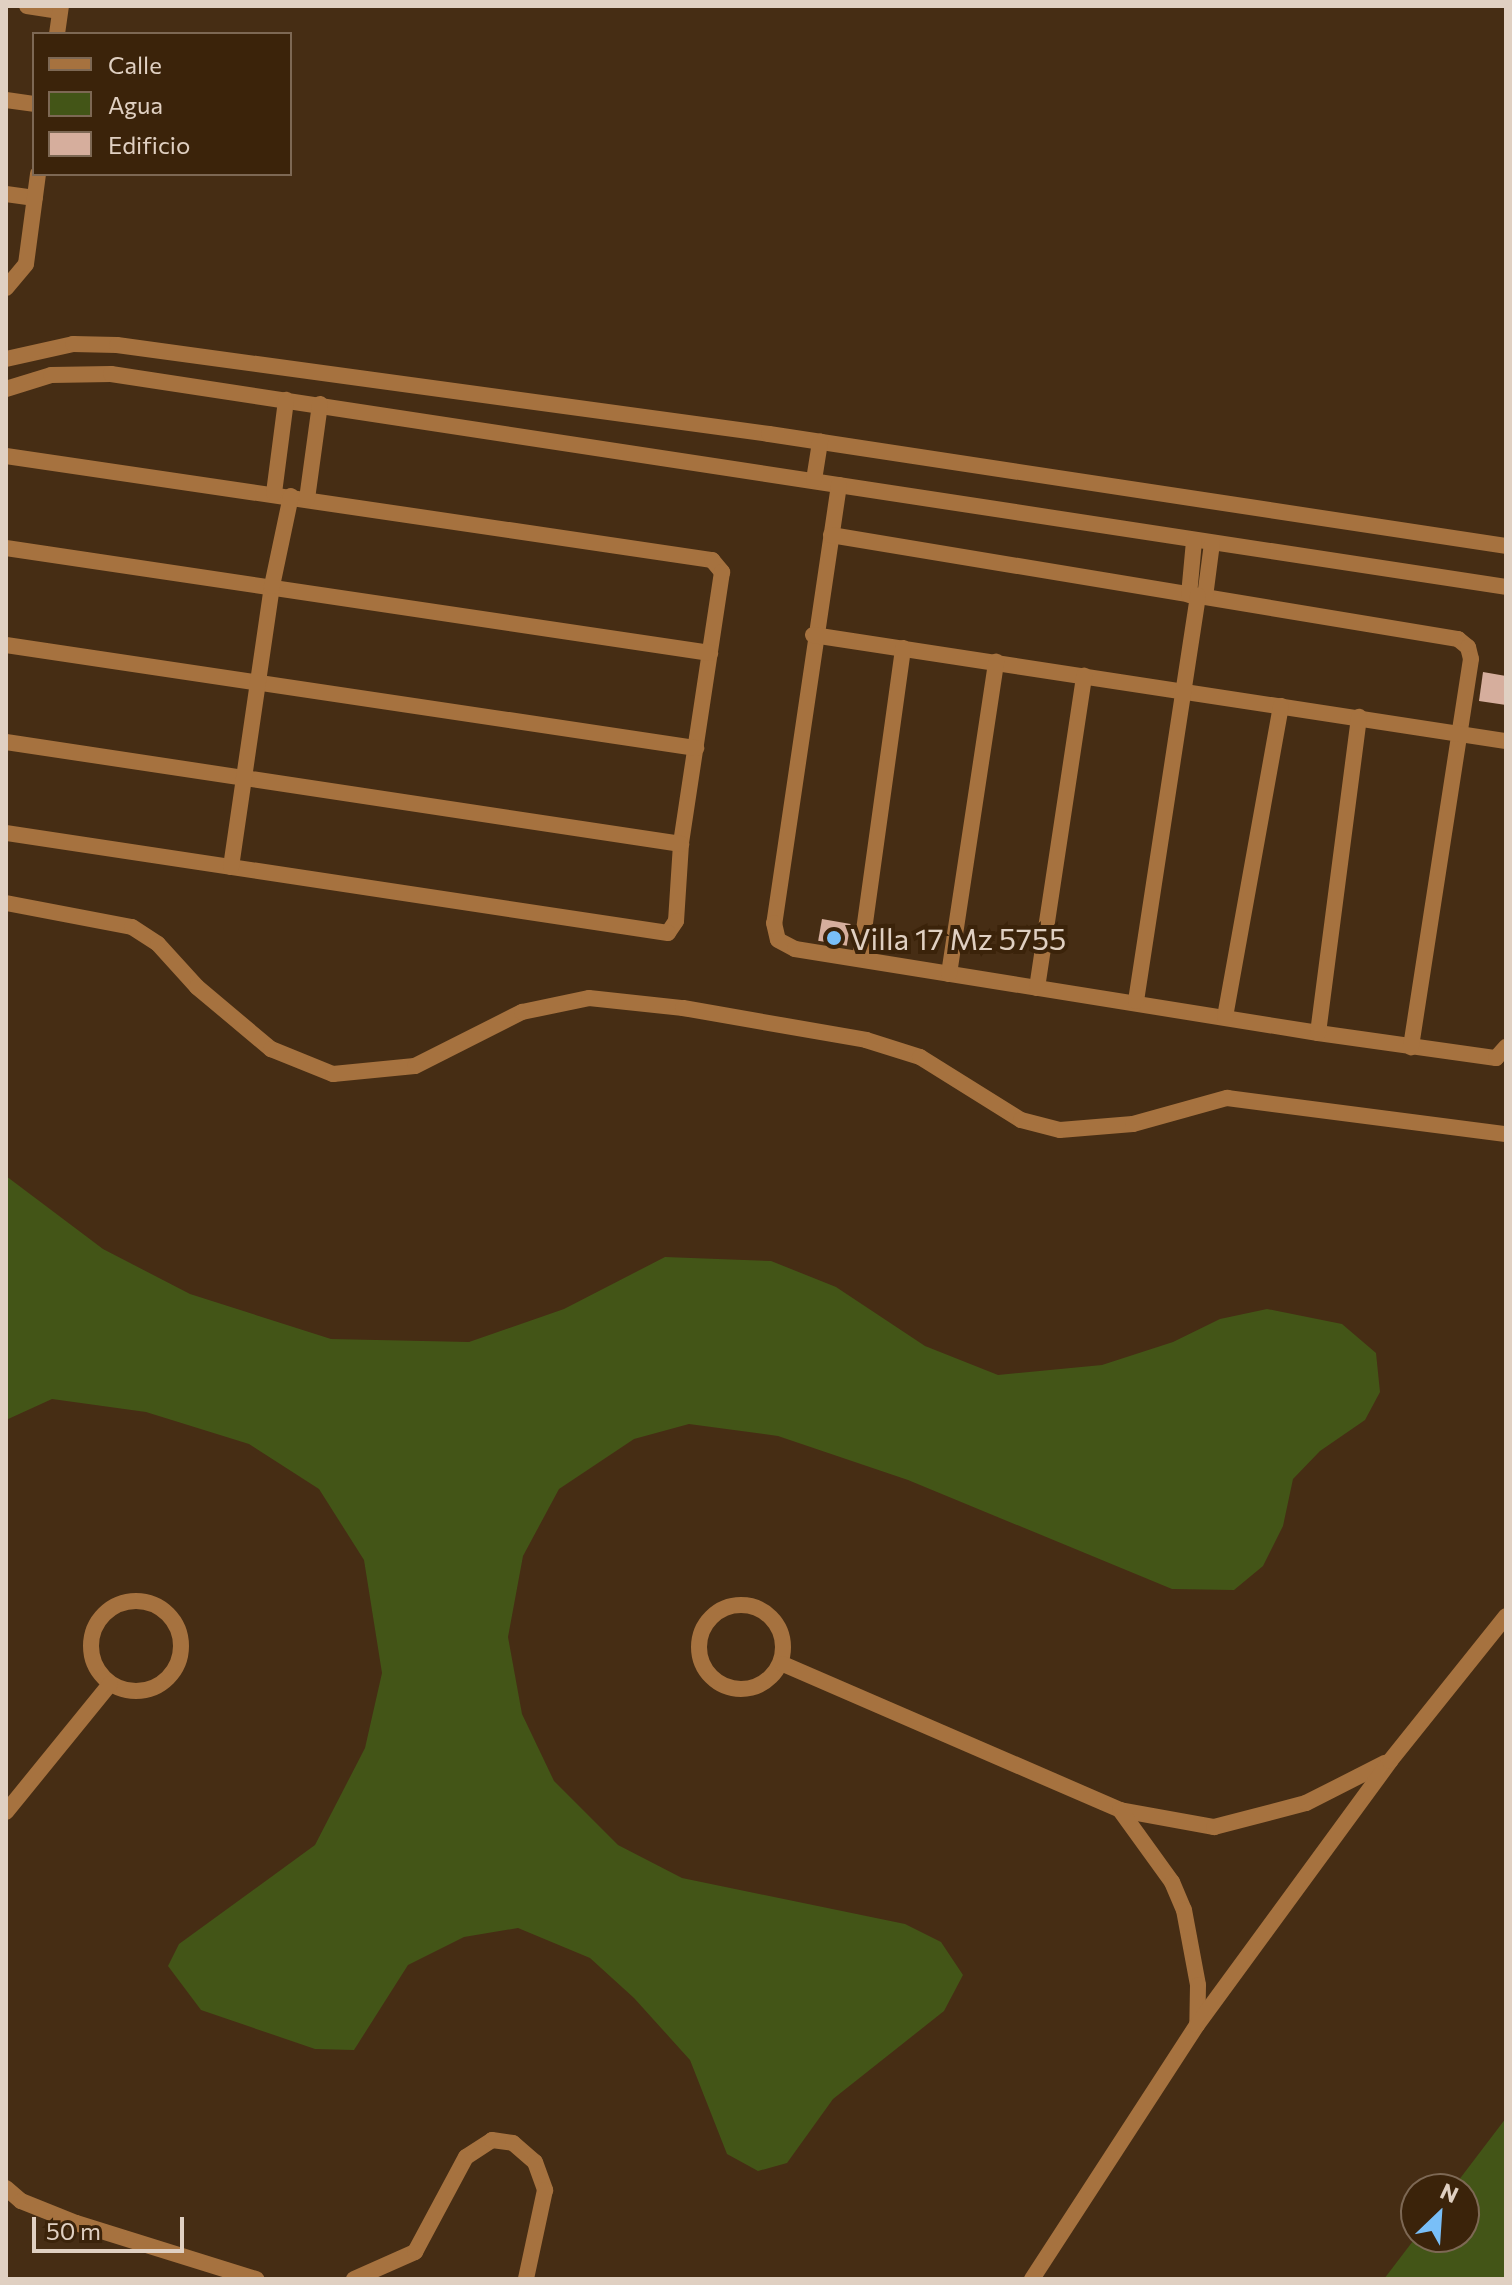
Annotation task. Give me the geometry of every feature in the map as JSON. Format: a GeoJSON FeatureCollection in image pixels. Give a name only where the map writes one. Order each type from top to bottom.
{"type":"FeatureCollection","features":[{"type":"Feature","properties":{"kind":"street"},"geometry":{"type":"LineString","coordinates":[[27,6],[60,8],[57,32]]}},
{"type":"Feature","properties":{"kind":"street"},"geometry":{"type":"LineString","coordinates":[[6,100],[32,104]]}},
{"type":"Feature","properties":{"kind":"street"},"geometry":{"type":"LineString","coordinates":[[6,288],[26,264],[38,176]]}},
{"type":"Feature","properties":{"kind":"street"},"geometry":{"type":"LineString","coordinates":[[6,194],[35,198]]}},
{"type":"Feature","properties":{"kind":"street"},"geometry":{"type":"LineString","coordinates":[[73,344],[74,375]]}},
{"type":"Feature","properties":{"kind":"street"},"geometry":{"type":"LineString","coordinates":[[6,359],[73,344],[132,347],[820,441],[1506,546]]}},
{"type":"Feature","properties":{"kind":"street"},"geometry":{"type":"LineString","coordinates":[[6,389],[51,375],[111,374],[1506,587]]}},
{"type":"Feature","properties":{"kind":"street"},"geometry":{"type":"LineString","coordinates":[[274,493],[286,400]]}},
{"type":"Feature","properties":{"kind":"street"},"geometry":{"type":"LineString","coordinates":[[231,867],[272,586],[299,497],[320,404]]}},
{"type":"Feature","properties":{"kind":"street"},"geometry":{"type":"LineString","coordinates":[[814,480],[820,441]]}},
{"type":"Feature","properties":{"kind":"street"},"geometry":{"type":"LineString","coordinates":[[6,456],[274,493],[712,560],[722,572],[681,844],[676,921],[668,933],[656,934],[6,833]]}},
{"type":"Feature","properties":{"kind":"street"},"geometry":{"type":"LineString","coordinates":[[839,485],[813,635],[774,923],[778,940],[795,949],[1411,1047],[1496,1058],[1506,1047]]}},
{"type":"Feature","properties":{"kind":"street"},"geometry":{"type":"LineString","coordinates":[[831,535],[1458,639],[1468,647],[1471,659],[1411,1047]]}},
{"type":"Feature","properties":{"kind":"street"},"geometry":{"type":"LineString","coordinates":[[1194,541],[1197,596]]}},
{"type":"Feature","properties":{"kind":"street"},"geometry":{"type":"LineString","coordinates":[[1136,1001],[1197,596],[1212,543]]}},
{"type":"Feature","properties":{"kind":"street"},"geometry":{"type":"LineString","coordinates":[[6,548],[710,653]]}},
{"type":"Feature","properties":{"kind":"street"},"geometry":{"type":"LineString","coordinates":[[813,635],[1506,741]]}},
{"type":"Feature","properties":{"kind":"street"},"geometry":{"type":"LineString","coordinates":[[6,645],[256,685],[696,748]]}},
{"type":"Feature","properties":{"kind":"street"},"geometry":{"type":"LineString","coordinates":[[860,959],[903,648]]}},
{"type":"Feature","properties":{"kind":"street"},"geometry":{"type":"LineString","coordinates":[[949,974],[996,662]]}},
{"type":"Feature","properties":{"kind":"street"},"geometry":{"type":"LineString","coordinates":[[1037,988],[1084,676]]}},
{"type":"Feature","properties":{"kind":"street"},"geometry":{"type":"LineString","coordinates":[[1225,1017],[1281,706]]}},
{"type":"Feature","properties":{"kind":"street"},"geometry":{"type":"LineString","coordinates":[[1318,1033],[1359,717]]}},
{"type":"Feature","properties":{"kind":"street"},"geometry":{"type":"LineString","coordinates":[[6,742],[681,844]]}},
{"type":"Feature","properties":{"kind":"street"},"geometry":{"type":"LineString","coordinates":[[6,903],[132,927],[158,944],[197,987],[271,1049],[333,1074],[415,1066],[522,1012],[589,998],[683,1008],[866,1040],[920,1057],[1021,1120],[1060,1130],[1133,1124],[1227,1098],[1506,1134]]}},
{"type":"Feature","properties":{"kind":"street"},"geometry":{"type":"LineString","coordinates":[[131,1601],[158,1606],[178,1628],[181,1657],[165,1682],[138,1692],[110,1684],[93,1662],[91,1635],[106,1611],[131,1601]]}},
{"type":"Feature","properties":{"kind":"street"},"geometry":{"type":"LineString","coordinates":[[736,1605],[753,1606],[781,1629],[783,1664],[752,1690],[713,1680],[701,1660],[704,1622],[736,1605]]}},
{"type":"Feature","properties":{"kind":"street"},"geometry":{"type":"LineString","coordinates":[[1032,2279],[1197,2025],[1390,1761],[1506,1616]]}},
{"type":"Feature","properties":{"kind":"street"},"geometry":{"type":"LineString","coordinates":[[783,1664],[1120,1810],[1214,1827],[1306,1803],[1390,1761]]}},
{"type":"Feature","properties":{"kind":"street"},"geometry":{"type":"LineString","coordinates":[[6,1812],[110,1684]]}},
{"type":"Feature","properties":{"kind":"street"},"geometry":{"type":"LineString","coordinates":[[1120,1810],[1172,1882],[1184,1910],[1198,1985],[1197,2025]]}},
{"type":"Feature","properties":{"kind":"street"},"geometry":{"type":"LineString","coordinates":[[354,2279],[415,2252],[466,2157],[492,2140],[513,2143],[535,2162],[545,2190],[526,2279]]}},
{"type":"Feature","properties":{"kind":"street"},"geometry":{"type":"LineString","coordinates":[[6,2188],[21,2201],[76,2223],[256,2279]]}},
{"type":"Feature","properties":{"kind":"street"},"geometry":{"type":"LineString","coordinates":[[1044,2279],[1051,2252]]}},
{"type":"Feature","properties":{"kind":"water"},"geometry":{"type":"Polygon","coordinates":[[[6,1176],[103,1249],[190,1294],[331,1339],[469,1342],[564,1309],[665,1257],[771,1261],[836,1287],[925,1346],[998,1375],[1102,1365],[1173,1342],[1220,1319],[1267,1309],[1342,1324],[1376,1353],[1380,1392],[1365,1420],[1320,1451],[1293,1479],[1283,1526],[1263,1566],[1234,1590],[1172,1589],[908,1480],[778,1436],[689,1424],[634,1439],[559,1489],[523,1556],[508,1637],[522,1714],[554,1781],[618,1845],[682,1878],[905,1924],[941,1942],[963,1975],[944,2011],[833,2099],[787,2163],[758,2171],[727,2154],[690,2060],[634,1998],[590,1958],[518,1928],[464,1937],[408,1965],[354,2050],[315,2049],[201,2010],[168,1966],[179,1944],[315,1845],[365,1748],[382,1673],[364,1560],[319,1489],[249,1444],[146,1412],[52,1399],[6,1420],[6,1176]]]}},
{"type":"Feature","properties":{"kind":"water"},"geometry":{"type":"Polygon","coordinates":[[[1506,2118],[1506,2279],[1384,2279],[1404,2253],[1480,2253],[1480,2173],[1464,2173],[1506,2118]]]}},
{"type":"Feature","properties":{"kind":"building"},"geometry":{"type":"Polygon","coordinates":[[[1483,672],[1506,676],[1506,705],[1479,701],[1483,672]]]}},
{"type":"Feature","properties":{"kind":"building"},"geometry":{"type":"Polygon","coordinates":[[[822,919],[851,924],[847,946],[818,941],[822,919]]]}},
{"type":"Feature","properties":{"kind":"place","name":"Villa 17 Mz 5755"},"geometry":{"type":"Point","coordinates":[834,938]}}]}
